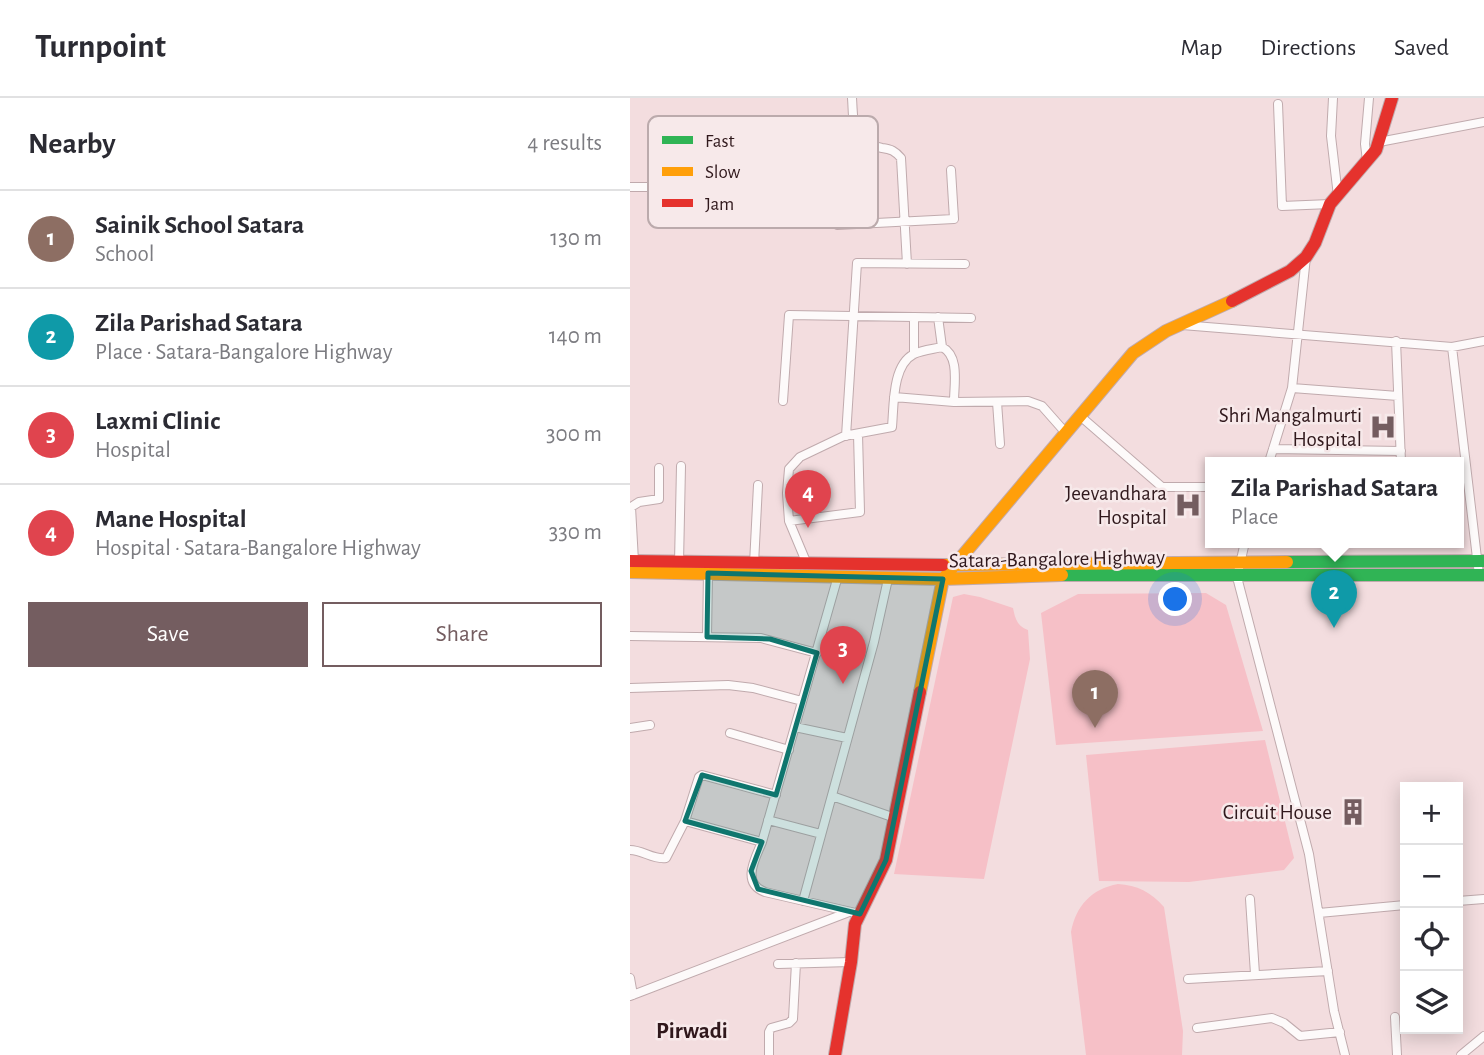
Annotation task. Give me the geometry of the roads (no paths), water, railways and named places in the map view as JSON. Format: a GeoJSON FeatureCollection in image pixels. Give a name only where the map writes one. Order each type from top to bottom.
{"type":"FeatureCollection","features":[{"type":"Feature","properties":{"kind":"main road"},"geometry":{"type":"LineString","coordinates":[[835,1055],[851,962],[854,913],[886,860],[943,579],[1133,353],[1148,341],[1290,271],[1306,257],[1334,200],[1376,150],[1392,98]]}},
{"type":"Feature","properties":{"kind":"main road","name":"Satara-Bangalore Highway"},"geometry":{"type":"LineString","coordinates":[[631,565],[1481,561]]}},
{"type":"Feature","properties":{"kind":"main road","name":"Satara-Bangalore Highway"},"geometry":{"type":"LineString","coordinates":[[631,565],[708,573],[888,579],[1077,575],[1481,575]]}},
{"type":"Feature","properties":{"kind":"street"},"geometry":{"type":"LineString","coordinates":[[852,98],[854,116]]}},
{"type":"Feature","properties":{"kind":"street"},"geometry":{"type":"LineString","coordinates":[[1278,104],[1282,206],[1334,200],[1331,136],[1333,98]]}},
{"type":"Feature","properties":{"kind":"street"},"geometry":{"type":"LineString","coordinates":[[1367,161],[1365,144],[1369,98]]}},
{"type":"Feature","properties":{"kind":"street"},"geometry":{"type":"LineString","coordinates":[[1378,142],[1484,122]]}},
{"type":"Feature","properties":{"kind":"street"},"geometry":{"type":"LineString","coordinates":[[878,147],[892,149],[901,158],[907,264]]}},
{"type":"Feature","properties":{"kind":"street"},"geometry":{"type":"LineString","coordinates":[[878,223],[954,219],[951,170]]}},
{"type":"Feature","properties":{"kind":"street"},"geometry":{"type":"LineString","coordinates":[[630,187],[648,187]]}},
{"type":"Feature","properties":{"kind":"street"},"geometry":{"type":"LineString","coordinates":[[1271,457],[1292,388],[1306,257]]}},
{"type":"Feature","properties":{"kind":"street"},"geometry":{"type":"LineString","coordinates":[[846,436],[857,263],[965,264]]}},
{"type":"Feature","properties":{"kind":"street"},"geometry":{"type":"LineString","coordinates":[[783,401],[789,315],[971,318]]}},
{"type":"Feature","properties":{"kind":"street"},"geometry":{"type":"LineString","coordinates":[[914,317],[914,354]]}},
{"type":"Feature","properties":{"kind":"street"},"geometry":{"type":"LineString","coordinates":[[938,317],[942,347]]}},
{"type":"Feature","properties":{"kind":"street"},"geometry":{"type":"LineString","coordinates":[[1179,325],[1452,347],[1484,341]]}},
{"type":"Feature","properties":{"kind":"street"},"geometry":{"type":"LineString","coordinates":[[1396,341],[1401,457]]}},
{"type":"Feature","properties":{"kind":"street"},"geometry":{"type":"LineString","coordinates":[[807,564],[789,521],[789,469],[800,457],[846,436],[892,427],[894,397],[901,366],[914,354],[942,347],[950,351],[953,359],[954,401]]}},
{"type":"Feature","properties":{"kind":"street"},"geometry":{"type":"LineString","coordinates":[[1452,347],[1481,575]]}},
{"type":"Feature","properties":{"kind":"street"},"geometry":{"type":"LineString","coordinates":[[1292,388],[1398,396]]}},
{"type":"Feature","properties":{"kind":"street"},"geometry":{"type":"LineString","coordinates":[[894,397],[954,401],[1026,401],[1042,406],[1065,432]]}},
{"type":"Feature","properties":{"kind":"street"},"geometry":{"type":"LineString","coordinates":[[997,402],[1000,444]]}},
{"type":"Feature","properties":{"kind":"street"},"geometry":{"type":"LineString","coordinates":[[1079,415],[1162,486],[1205,487]]}},
{"type":"Feature","properties":{"kind":"street"},"geometry":{"type":"LineString","coordinates":[[789,521],[860,512],[858,434]]}},
{"type":"Feature","properties":{"kind":"street"},"geometry":{"type":"LineString","coordinates":[[1273,449],[1401,451]]}},
{"type":"Feature","properties":{"kind":"street"},"geometry":{"type":"LineString","coordinates":[[679,563],[681,466]]}},
{"type":"Feature","properties":{"kind":"street"},"geometry":{"type":"LineString","coordinates":[[631,565],[631,507],[639,502],[659,499],[659,468]]}},
{"type":"Feature","properties":{"kind":"street"},"geometry":{"type":"LineString","coordinates":[[754,564],[758,485]]}},
{"type":"Feature","properties":{"kind":"street"},"geometry":{"type":"LineString","coordinates":[[1464,492],[1469,492]]}},
{"type":"Feature","properties":{"kind":"street"},"geometry":{"type":"LineString","coordinates":[[1243,548],[1237,577],[1309,855],[1345,1055]]}},
{"type":"Feature","properties":{"kind":"street"},"geometry":{"type":"LineString","coordinates":[[707,637],[708,573]]}},
{"type":"Feature","properties":{"kind":"street"},"geometry":{"type":"LineString","coordinates":[[838,576],[776,795],[751,871],[754,884],[765,892],[854,913]]}},
{"type":"Feature","properties":{"kind":"street"},"geometry":{"type":"LineString","coordinates":[[803,901],[888,579]]}},
{"type":"Feature","properties":{"kind":"street"},"geometry":{"type":"LineString","coordinates":[[630,636],[770,639],[817,653]]}},
{"type":"Feature","properties":{"kind":"street"},"geometry":{"type":"LineString","coordinates":[[630,688],[728,685],[752,688],[802,701]]}},
{"type":"Feature","properties":{"kind":"street"},"geometry":{"type":"LineString","coordinates":[[630,727],[650,725]]}},
{"type":"Feature","properties":{"kind":"street"},"geometry":{"type":"LineString","coordinates":[[795,727],[847,738]]}},
{"type":"Feature","properties":{"kind":"street"},"geometry":{"type":"LineString","coordinates":[[730,733],[789,750]]}},
{"type":"Feature","properties":{"kind":"street"},"geometry":{"type":"LineString","coordinates":[[630,850],[638,850],[660,859],[666,858],[685,821],[699,777],[702,775],[776,795]]}},
{"type":"Feature","properties":{"kind":"street"},"geometry":{"type":"LineString","coordinates":[[832,796],[895,818]]}},
{"type":"Feature","properties":{"kind":"street"},"geometry":{"type":"LineString","coordinates":[[768,820],[821,834]]}},
{"type":"Feature","properties":{"kind":"street"},"geometry":{"type":"LineString","coordinates":[[685,821],[762,842]]}},
{"type":"Feature","properties":{"kind":"street"},"geometry":{"type":"LineString","coordinates":[[1250,899],[1255,974]]}},
{"type":"Feature","properties":{"kind":"street"},"geometry":{"type":"LineString","coordinates":[[1463,901],[1484,899]]}},
{"type":"Feature","properties":{"kind":"street"},"geometry":{"type":"LineString","coordinates":[[1319,913],[1400,905]]}},
{"type":"Feature","properties":{"kind":"street"},"geometry":{"type":"LineString","coordinates":[[630,978],[631,996],[854,913]]}},
{"type":"Feature","properties":{"kind":"street"},"geometry":{"type":"LineString","coordinates":[[778,964],[851,962]]}},
{"type":"Feature","properties":{"kind":"street"},"geometry":{"type":"LineString","coordinates":[[769,1055],[771,1028],[789,1023],[793,1019],[796,963]]}},
{"type":"Feature","properties":{"kind":"street"},"geometry":{"type":"LineString","coordinates":[[1188,979],[1328,971]]}},
{"type":"Feature","properties":{"kind":"street"},"geometry":{"type":"LineString","coordinates":[[1395,1017],[1397,1055]]}},
{"type":"Feature","properties":{"kind":"street"},"geometry":{"type":"LineString","coordinates":[[1197,1028],[1272,1018],[1284,1023],[1300,1036],[1340,1032]]}},
{"type":"Feature","properties":{"kind":"street"},"geometry":{"type":"LineString","coordinates":[[1461,1055],[1484,1036]]}},
{"type":"Feature","properties":{"kind":"place","name":"Shri Mangalmurti Hospital"},"geometry":{"type":"Point","coordinates":[1383,427]}},
{"type":"Feature","properties":{"kind":"place","name":"Jeevandhara Hospital"},"geometry":{"type":"Point","coordinates":[1188,505]}},
{"type":"Feature","properties":{"kind":"place","name":"Mane Hospital"},"geometry":{"type":"Point","coordinates":[808,528]}},
{"type":"Feature","properties":{"kind":"place","name":"Zila Parishad Satara"},"geometry":{"type":"Point","coordinates":[1334,628]}},
{"type":"Feature","properties":{"kind":"place","name":"Laxmi Clinic"},"geometry":{"type":"Point","coordinates":[843,684]}},
{"type":"Feature","properties":{"kind":"place","name":"Sainik School Satara"},"geometry":{"type":"Point","coordinates":[1095,728]}},
{"type":"Feature","properties":{"kind":"place","name":"Circuit House"},"geometry":{"type":"Point","coordinates":[1353,812]}},
{"type":"Feature","properties":{"kind":"district","name":"Pirwadi"},"geometry":{"type":"Point","coordinates":[692,1031]}}]}
